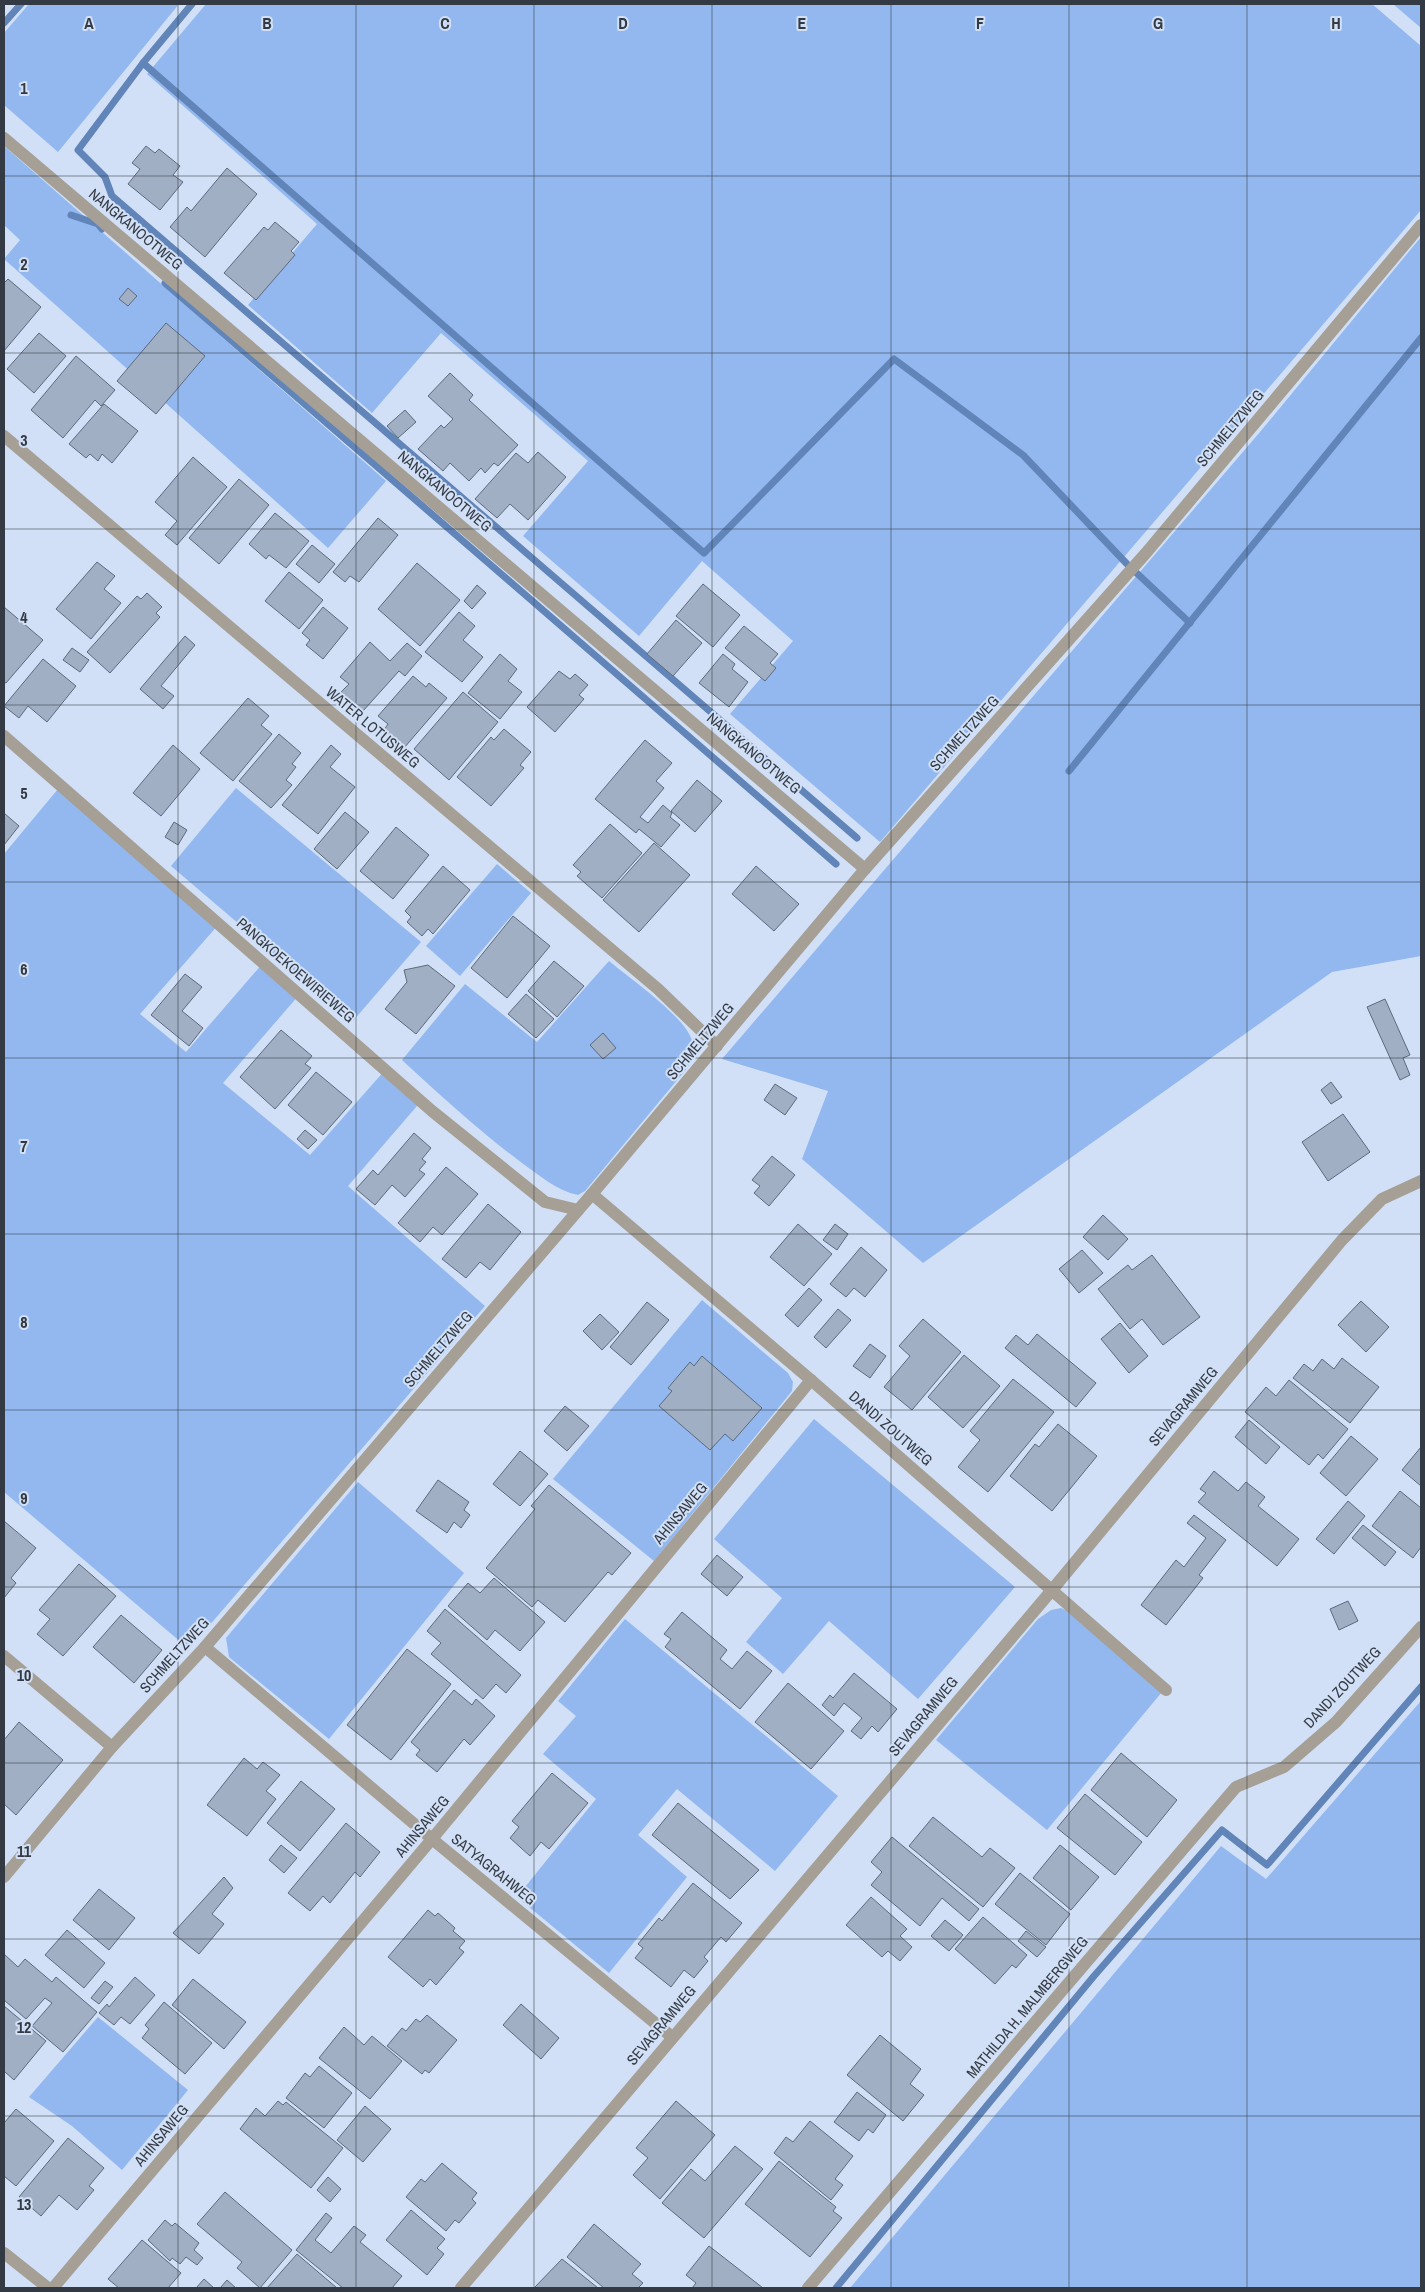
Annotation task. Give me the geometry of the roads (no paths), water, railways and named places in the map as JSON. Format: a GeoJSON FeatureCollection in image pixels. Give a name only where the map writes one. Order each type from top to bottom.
{"type":"FeatureCollection","features":[{"type":"Feature","properties":{"kind":"street","name":"NANGKANOOTWEG"},"geometry":{"type":"LineString","coordinates":[[4,138],[866,869]]}},
{"type":"Feature","properties":{"kind":"street","name":"SCHMELTZWEG"},"geometry":{"type":"LineString","coordinates":[[4,1877],[112,1747],[205,1647],[592,1194],[866,869],[1146,553],[1421,225]]}},
{"type":"Feature","properties":{"kind":"street","name":"WATER LOTUSWEG"},"geometry":{"type":"LineString","coordinates":[[4,436],[643,976],[717,1046]]}},
{"type":"Feature","properties":{"kind":"street","name":"PANGKOEKOEWIRIEWEG"},"geometry":{"type":"LineString","coordinates":[[4,736],[432,1111],[545,1202],[578,1210]]}},
{"type":"Feature","properties":{"kind":"street","name":"SEVAGRAMWEG"},"geometry":{"type":"LineString","coordinates":[[461,2288],[1052,1590],[1342,1240],[1382,1200],[1421,1181]]}},
{"type":"Feature","properties":{"kind":"street","name":"DANDI ZOUTWEG"},"geometry":{"type":"LineString","coordinates":[[592,1194],[811,1380],[1166,1690]]}},
{"type":"Feature","properties":{"kind":"street","name":"AHINSAWEG"},"geometry":{"type":"LineString","coordinates":[[53,2288],[432,1839],[811,1380]]}},
{"type":"Feature","properties":{"kind":"street","name":"DANDI ZOUTWEG"},"geometry":{"type":"LineString","coordinates":[[1284,1767],[1336,1722],[1421,1627]]}},
{"type":"Feature","properties":{"kind":"street","name":"SATYAGRAHWEG"},"geometry":{"type":"LineString","coordinates":[[205,1647],[432,1839],[672,2037]]}},
{"type":"Feature","properties":{"kind":"street"},"geometry":{"type":"LineString","coordinates":[[4,1656],[112,1747]]}},
{"type":"Feature","properties":{"kind":"street","name":"MATHILDA H. MALMBERGWEG"},"geometry":{"type":"LineString","coordinates":[[808,2288],[1236,1787],[1284,1767]]}},
{"type":"Feature","properties":{"kind":"street"},"geometry":{"type":"LineString","coordinates":[[4,2253],[48,2288]]}},
{"type":"Feature","properties":{"kind":"waterway"},"geometry":{"type":"LineString","coordinates":[[4,23],[21,4]]}},
{"type":"Feature","properties":{"kind":"waterway"},"geometry":{"type":"LineString","coordinates":[[192,4],[143,63],[704,553],[894,359],[1023,455],[1127,564],[1190,623]]}},
{"type":"Feature","properties":{"kind":"waterway"},"geometry":{"type":"LineString","coordinates":[[143,63],[78,150],[105,177],[112,196],[857,838]]}},
{"type":"Feature","properties":{"kind":"waterway"},"geometry":{"type":"LineString","coordinates":[[71,215],[98,224],[102,229]]}},
{"type":"Feature","properties":{"kind":"waterway"},"geometry":{"type":"LineString","coordinates":[[165,283],[836,864]]}},
{"type":"Feature","properties":{"kind":"waterway"},"geometry":{"type":"LineString","coordinates":[[1069,771],[1421,338]]}},
{"type":"Feature","properties":{"kind":"waterway"},"geometry":{"type":"LineString","coordinates":[[836,2288],[1094,1976],[1222,1830],[1267,1865],[1421,1687]]}}]}
